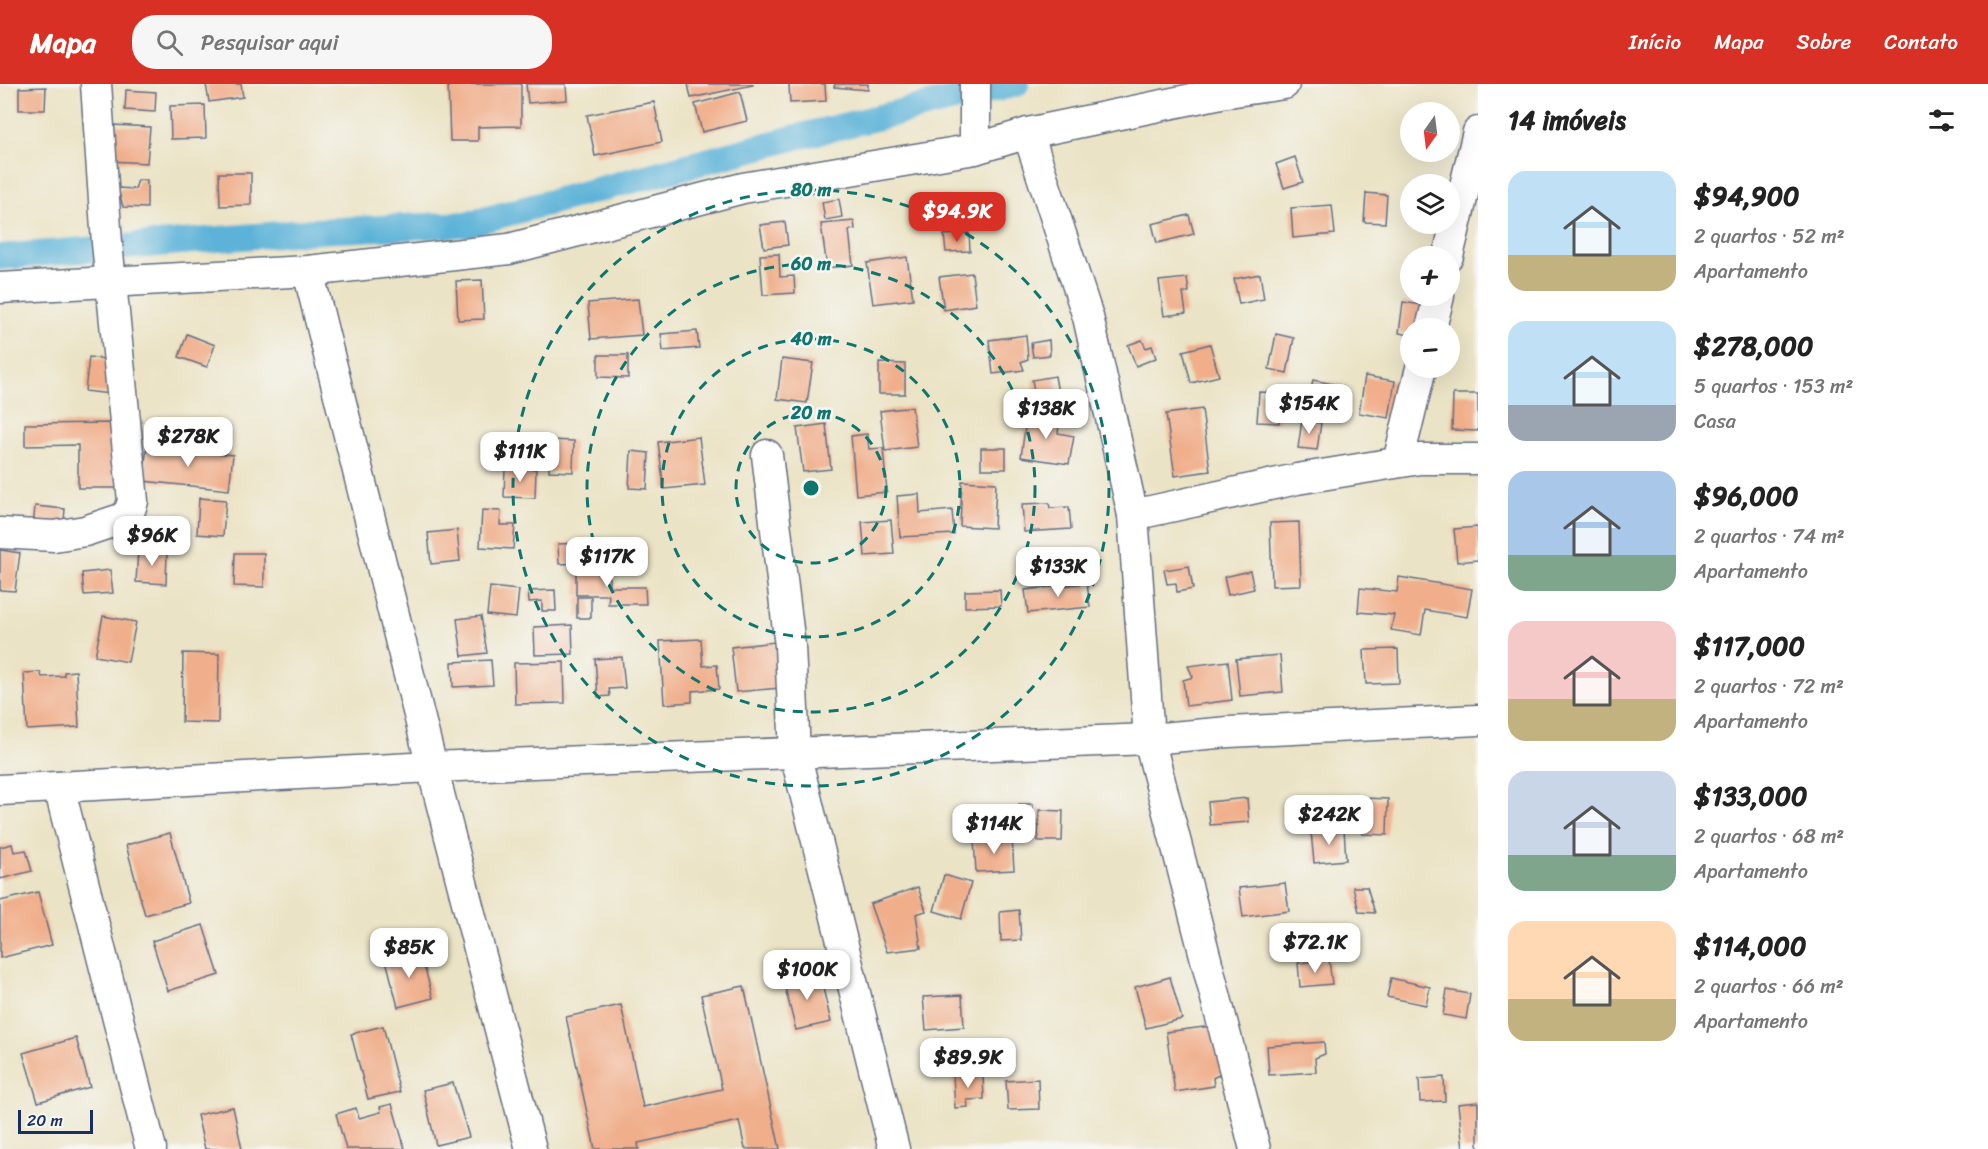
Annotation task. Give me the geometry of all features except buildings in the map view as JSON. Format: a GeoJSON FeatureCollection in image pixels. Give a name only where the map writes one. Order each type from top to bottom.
{"type":"FeatureCollection","features":[{"type":"Feature","properties":{"kind":"street"},"geometry":{"type":"LineString","coordinates":[[0,533],[54,536],[113,522],[129,513],[133,501],[107,243],[96,84]]}},
{"type":"Feature","properties":{"kind":"street"},"geometry":{"type":"LineString","coordinates":[[975,84],[975,147]]}},
{"type":"Feature","properties":{"kind":"street"},"geometry":{"type":"LineString","coordinates":[[0,288],[308,271],[509,249],[743,188],[975,147],[1028,133],[1221,93],[1284,84]]}},
{"type":"Feature","properties":{"kind":"street"},"geometry":{"type":"LineString","coordinates":[[1450,246],[1478,132]]}},
{"type":"Feature","properties":{"kind":"street"},"geometry":{"type":"LineString","coordinates":[[1028,133],[1088,317],[1133,515],[1149,739],[1255,1149]]}},
{"type":"Feature","properties":{"kind":"street"},"geometry":{"type":"LineString","coordinates":[[308,271],[432,767],[531,1149]]}},
{"type":"Feature","properties":{"kind":"street"},"geometry":{"type":"LineString","coordinates":[[1398,462],[1419,378]]}},
{"type":"Feature","properties":{"kind":"street"},"geometry":{"type":"LineString","coordinates":[[768,455],[790,646],[795,753],[894,1149]]}},
{"type":"Feature","properties":{"kind":"street"},"geometry":{"type":"LineString","coordinates":[[1133,515],[1297,478],[1420,459],[1478,459]]}},
{"type":"Feature","properties":{"kind":"street"},"geometry":{"type":"LineString","coordinates":[[0,790],[432,767],[1149,739],[1229,732],[1478,720]]}},
{"type":"Feature","properties":{"kind":"street"},"geometry":{"type":"LineString","coordinates":[[58,787],[151,1149]]}},
{"type":"Feature","properties":{"kind":"waterway"},"geometry":{"type":"LineString","coordinates":[[0,257],[316,231],[468,224],[797,137],[1016,84]]}}]}
